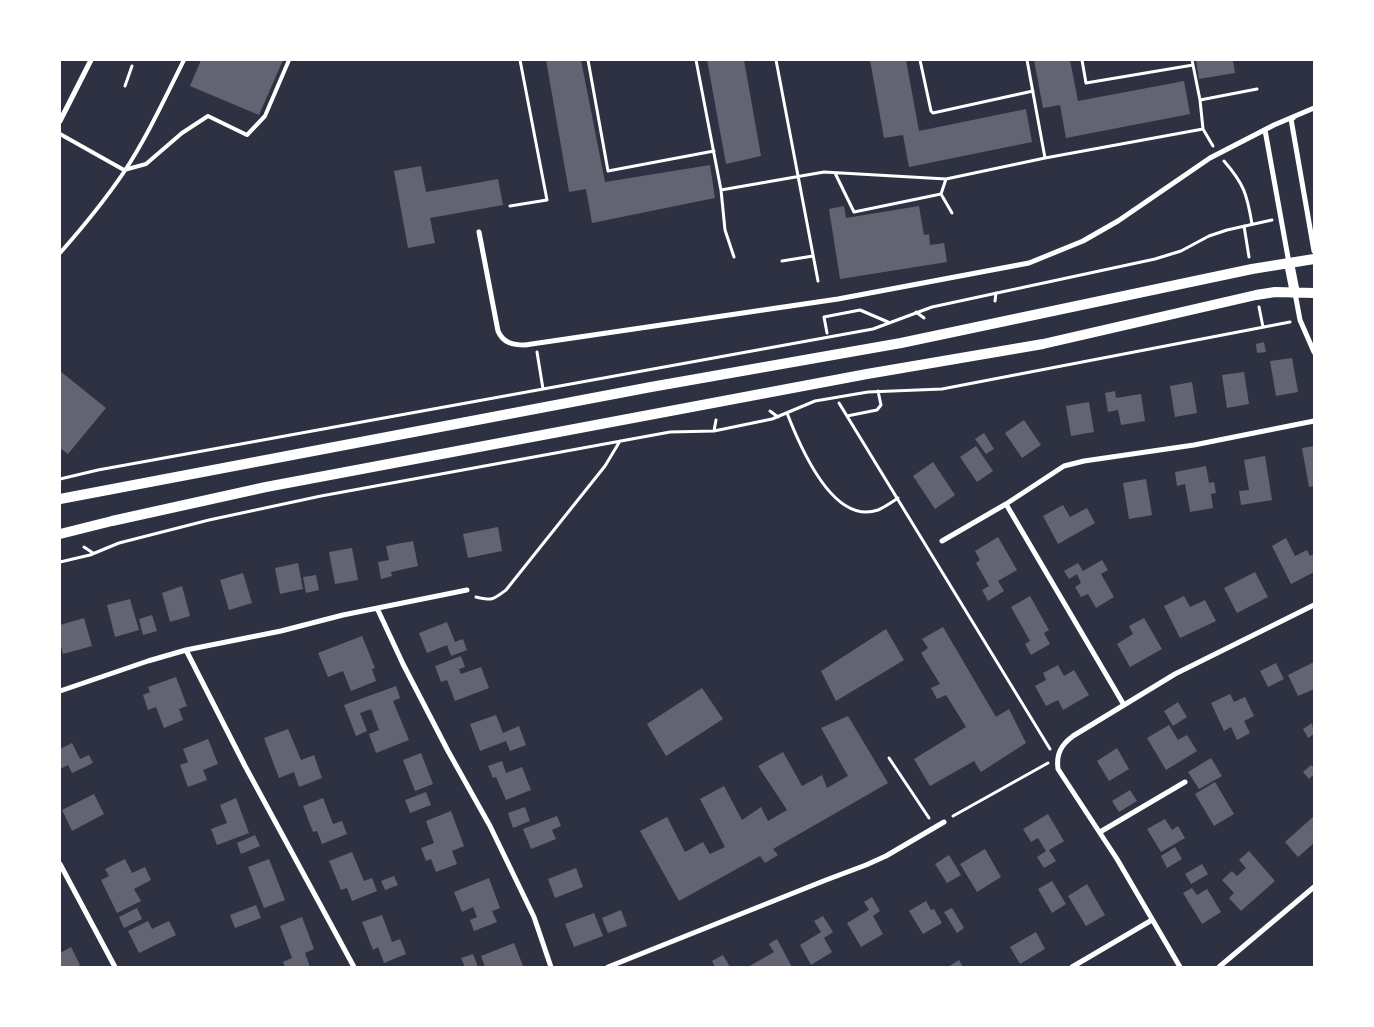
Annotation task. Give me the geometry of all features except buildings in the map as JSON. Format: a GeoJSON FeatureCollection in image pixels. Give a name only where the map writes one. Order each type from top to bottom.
{"type":"FeatureCollection","features":[{"type":"Feature","properties":{"kind":"main road"},"geometry":{"type":"LineString","coordinates":[[60,499],[651,387],[901,343],[1083,303],[1252,269],[1314,259]]}},
{"type":"Feature","properties":{"kind":"main road"},"geometry":{"type":"LineString","coordinates":[[1289,263],[1295,293]]}},
{"type":"Feature","properties":{"kind":"main road"},"geometry":{"type":"LineString","coordinates":[[60,534],[266,487],[867,374],[1043,344],[1256,294],[1275,292],[1314,293]]}},
{"type":"Feature","properties":{"kind":"street"},"geometry":{"type":"LineString","coordinates":[[60,122],[91,60]]}},
{"type":"Feature","properties":{"kind":"street"},"geometry":{"type":"LineString","coordinates":[[1314,109],[1291,119],[1314,251]]}},
{"type":"Feature","properties":{"kind":"street"},"geometry":{"type":"LineString","coordinates":[[479,232],[500,337],[516,345],[535,344],[811,303],[932,282],[1029,262],[1083,241],[1118,221],[1218,153],[1274,125],[1314,109]]}},
{"type":"Feature","properties":{"kind":"street"},"geometry":{"type":"LineString","coordinates":[[1265,130],[1289,263]]}},
{"type":"Feature","properties":{"kind":"street"},"geometry":{"type":"LineString","coordinates":[[1295,293],[1300,320],[1314,352]]}},
{"type":"Feature","properties":{"kind":"street"},"geometry":{"type":"LineString","coordinates":[[942,542],[1006,504],[1064,466],[1084,461],[1194,445],[1314,421]]}},
{"type":"Feature","properties":{"kind":"street"},"geometry":{"type":"LineString","coordinates":[[1006,504],[1124,705]]}},
{"type":"Feature","properties":{"kind":"street"},"geometry":{"type":"LineString","coordinates":[[60,691],[186,650],[467,590]]}},
{"type":"Feature","properties":{"kind":"street"},"geometry":{"type":"LineString","coordinates":[[1180,967],[1100,832],[1058,769],[1056,758],[1064,742],[1072,736],[1175,674],[1314,605]]}},
{"type":"Feature","properties":{"kind":"street"},"geometry":{"type":"LineString","coordinates":[[377,608],[448,751],[490,826],[534,916],[551,967]]}},
{"type":"Feature","properties":{"kind":"street"},"geometry":{"type":"LineString","coordinates":[[186,650],[245,766],[354,967]]}},
{"type":"Feature","properties":{"kind":"street"},"geometry":{"type":"LineString","coordinates":[[1100,832],[1185,782]]}},
{"type":"Feature","properties":{"kind":"street"},"geometry":{"type":"LineString","coordinates":[[608,967],[866,865],[886,856],[944,822]]}},
{"type":"Feature","properties":{"kind":"street"},"geometry":{"type":"LineString","coordinates":[[60,864],[115,967]]}},
{"type":"Feature","properties":{"kind":"street"},"geometry":{"type":"LineString","coordinates":[[1219,967],[1314,887]]}},
{"type":"Feature","properties":{"kind":"street"},"geometry":{"type":"LineString","coordinates":[[1072,967],[1152,920]]}},
{"type":"Feature","properties":{"kind":"lane"},"geometry":{"type":"LineString","coordinates":[[60,253],[95,212],[124,170],[156,115],[184,60]]}},
{"type":"Feature","properties":{"kind":"lane"},"geometry":{"type":"LineString","coordinates":[[60,134],[124,170],[146,164],[182,133],[208,116],[247,135],[265,116],[289,60]]}},
{"type":"Feature","properties":{"kind":"path"},"geometry":{"type":"LineString","coordinates":[[510,206],[547,200],[520,60]]}},
{"type":"Feature","properties":{"kind":"path"},"geometry":{"type":"LineString","coordinates":[[588,60],[608,171],[714,151]]}},
{"type":"Feature","properties":{"kind":"path"},"geometry":{"type":"LineString","coordinates":[[696,60],[721,190],[725,230],[734,256]]}},
{"type":"Feature","properties":{"kind":"path"},"geometry":{"type":"LineString","coordinates":[[776,60],[818,281]]}},
{"type":"Feature","properties":{"kind":"path"},"geometry":{"type":"LineString","coordinates":[[920,60],[931,111],[934,113],[1033,91]]}},
{"type":"Feature","properties":{"kind":"path"},"geometry":{"type":"LineString","coordinates":[[1028,60],[1045,158]]}},
{"type":"Feature","properties":{"kind":"path"},"geometry":{"type":"LineString","coordinates":[[1082,60],[1086,83],[1193,65]]}},
{"type":"Feature","properties":{"kind":"path"},"geometry":{"type":"LineString","coordinates":[[1192,60],[1200,100],[1203,129],[1218,153],[1236,175],[1247,194],[1252,224]]}},
{"type":"Feature","properties":{"kind":"path"},"geometry":{"type":"LineString","coordinates":[[125,86],[132,66]]}},
{"type":"Feature","properties":{"kind":"path"},"geometry":{"type":"LineString","coordinates":[[1200,100],[1258,89]]}},
{"type":"Feature","properties":{"kind":"path"},"geometry":{"type":"LineString","coordinates":[[721,190],[824,172],[946,179],[1045,158],[1203,129]]}},
{"type":"Feature","properties":{"kind":"path"},"geometry":{"type":"LineString","coordinates":[[835,173],[854,212],[941,194]]}},
{"type":"Feature","properties":{"kind":"path"},"geometry":{"type":"LineString","coordinates":[[946,179],[941,194],[952,213]]}},
{"type":"Feature","properties":{"kind":"path"},"geometry":{"type":"LineString","coordinates":[[60,479],[98,470],[873,329],[932,306],[1155,259],[1180,251],[1218,233],[1274,220]]}},
{"type":"Feature","properties":{"kind":"path"},"geometry":{"type":"LineString","coordinates":[[1244,226],[1250,263]]}},
{"type":"Feature","properties":{"kind":"path"},"geometry":{"type":"LineString","coordinates":[[782,261],[813,256]]}},
{"type":"Feature","properties":{"kind":"path"},"geometry":{"type":"LineString","coordinates":[[995,301],[996,293]]}},
{"type":"Feature","properties":{"kind":"path"},"geometry":{"type":"LineString","coordinates":[[1258,302],[1263,327]]}},
{"type":"Feature","properties":{"kind":"path"},"geometry":{"type":"LineString","coordinates":[[824,317],[860,310],[888,322]]}},
{"type":"Feature","properties":{"kind":"path"},"geometry":{"type":"LineString","coordinates":[[823,311],[827,333]]}},
{"type":"Feature","properties":{"kind":"path"},"geometry":{"type":"LineString","coordinates":[[916,312],[924,318]]}},
{"type":"Feature","properties":{"kind":"path"},"geometry":{"type":"LineString","coordinates":[[60,562],[93,554],[119,543],[321,496],[670,432],[714,431],[778,417],[815,401],[878,391],[942,389],[1291,322]]}},
{"type":"Feature","properties":{"kind":"path"},"geometry":{"type":"LineString","coordinates":[[535,344],[543,389]]}},
{"type":"Feature","properties":{"kind":"path"},"geometry":{"type":"LineString","coordinates":[[847,416],[877,410],[881,405],[878,391]]}},
{"type":"Feature","properties":{"kind":"path"},"geometry":{"type":"LineString","coordinates":[[839,403],[1056,758],[944,822]]}},
{"type":"Feature","properties":{"kind":"path"},"geometry":{"type":"LineString","coordinates":[[770,411],[778,417]]}},
{"type":"Feature","properties":{"kind":"path"},"geometry":{"type":"LineString","coordinates":[[786,413],[811,467],[828,492],[847,506],[862,512],[877,510],[898,498]]}},
{"type":"Feature","properties":{"kind":"path"},"geometry":{"type":"LineString","coordinates":[[714,431],[716,420]]}},
{"type":"Feature","properties":{"kind":"path"},"geometry":{"type":"LineString","coordinates":[[467,590],[469,595],[494,600],[506,590],[605,466],[620,441]]}},
{"type":"Feature","properties":{"kind":"path"},"geometry":{"type":"LineString","coordinates":[[84,547],[93,554]]}},
{"type":"Feature","properties":{"kind":"path"},"geometry":{"type":"LineString","coordinates":[[889,758],[935,827]]}}]}
